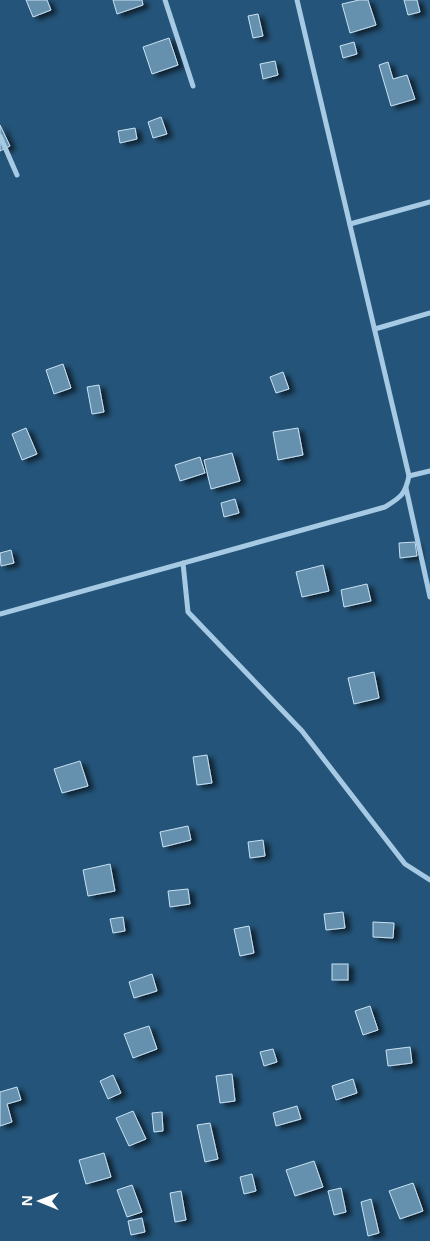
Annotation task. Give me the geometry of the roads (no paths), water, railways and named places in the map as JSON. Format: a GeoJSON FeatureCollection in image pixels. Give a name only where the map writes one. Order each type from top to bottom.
{"type":"FeatureCollection","features":[{"type":"Feature","properties":{"kind":"street"},"geometry":{"type":"LineString","coordinates":[[165,0],[193,86]]}},
{"type":"Feature","properties":{"kind":"street"},"geometry":{"type":"LineString","coordinates":[[0,614],[385,508],[402,497],[409,476],[297,0]]}},
{"type":"Feature","properties":{"kind":"street"},"geometry":{"type":"LineString","coordinates":[[0,136],[17,175]]}},
{"type":"Feature","properties":{"kind":"street"},"geometry":{"type":"LineString","coordinates":[[350,224],[430,202]]}},
{"type":"Feature","properties":{"kind":"street"},"geometry":{"type":"LineString","coordinates":[[375,329],[430,313]]}},
{"type":"Feature","properties":{"kind":"street"},"geometry":{"type":"LineString","coordinates":[[409,476],[430,470]]}},
{"type":"Feature","properties":{"kind":"street"},"geometry":{"type":"LineString","coordinates":[[406,488],[430,597]]}},
{"type":"Feature","properties":{"kind":"street"},"geometry":{"type":"LineString","coordinates":[[183,563],[188,612],[302,731],[405,864],[430,880]]}}]}
